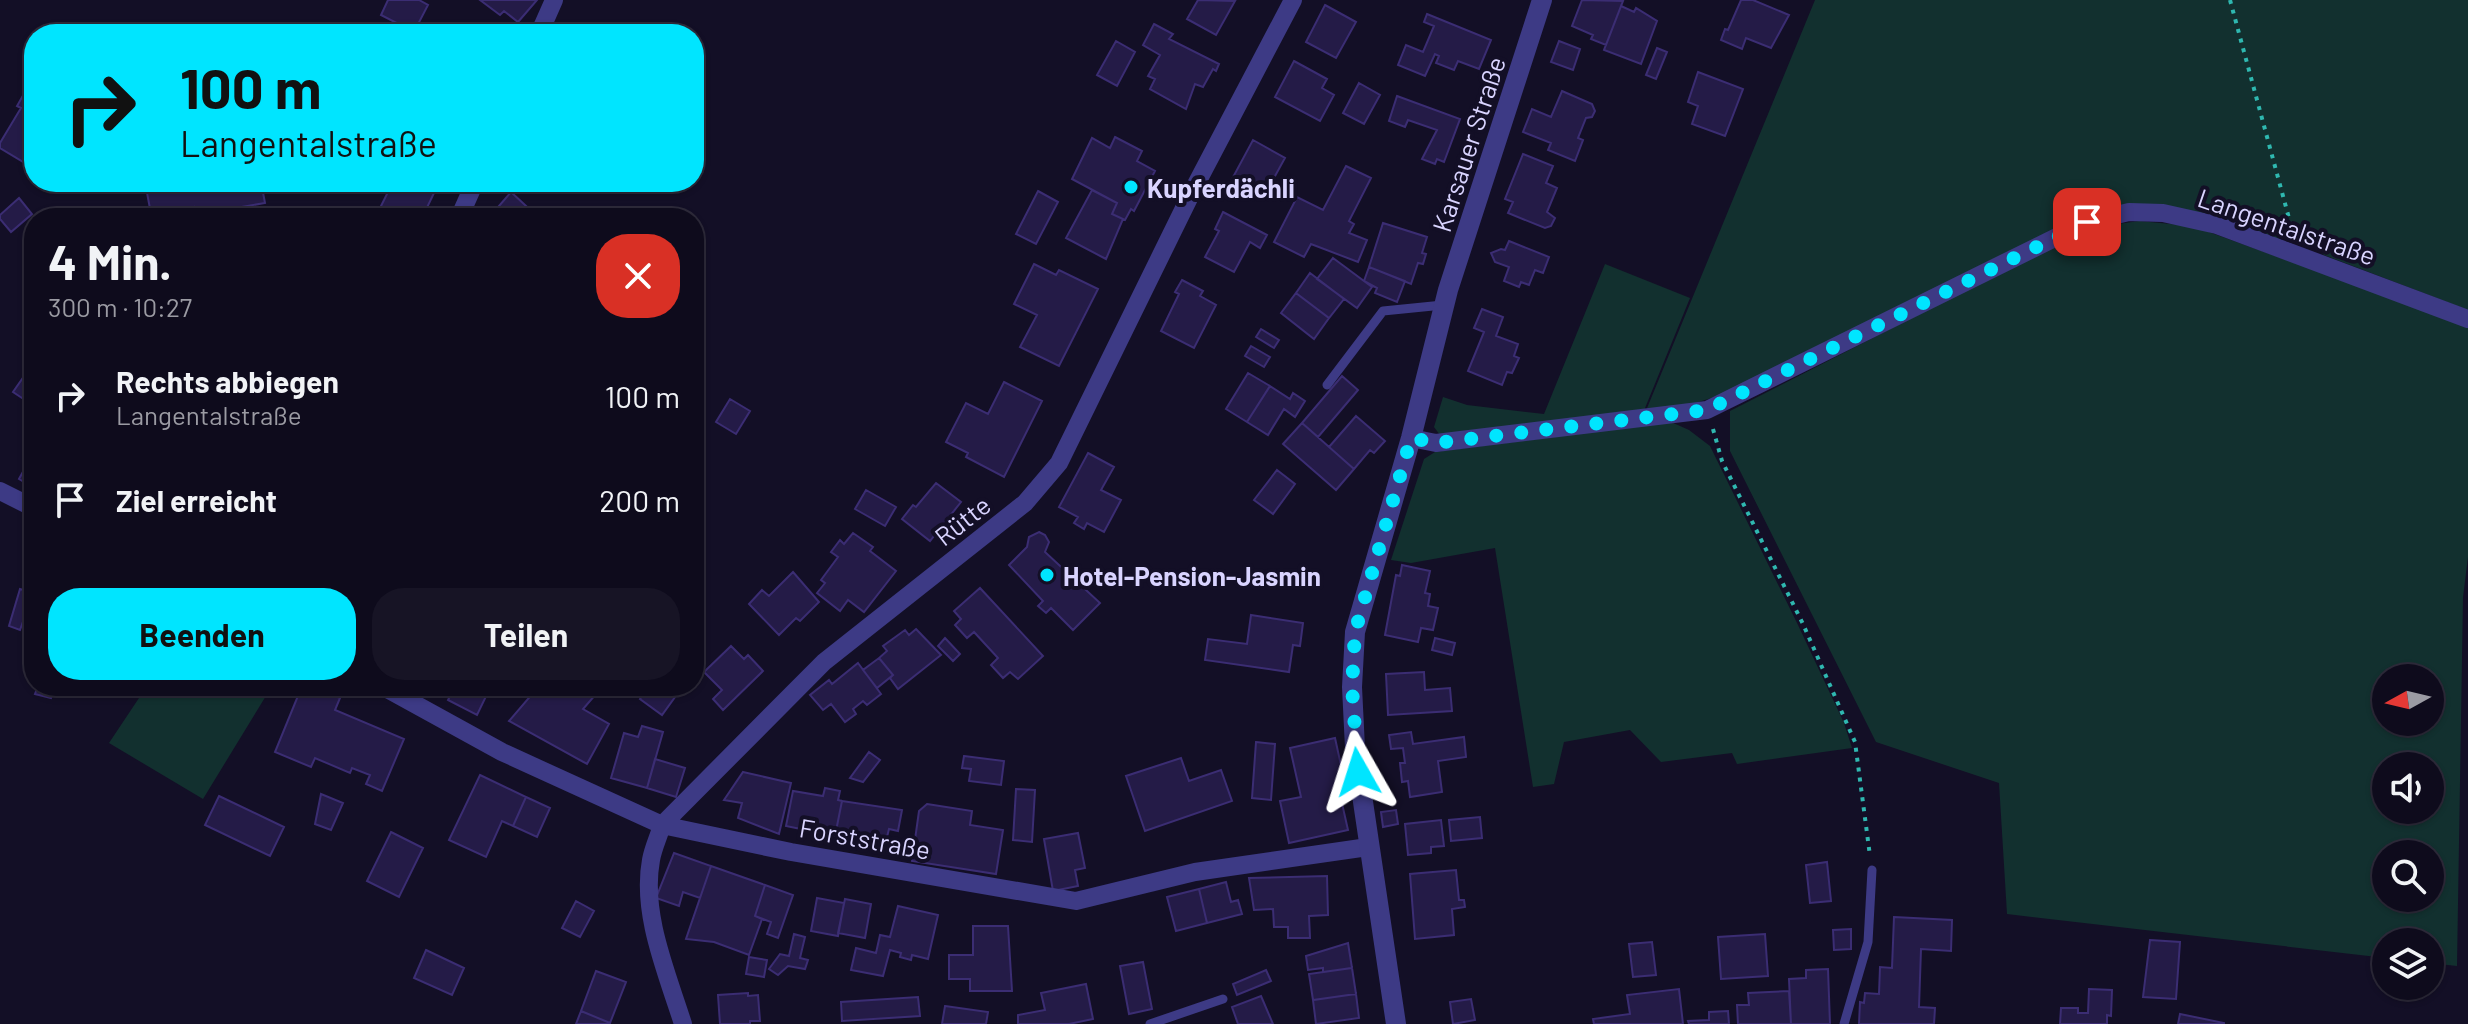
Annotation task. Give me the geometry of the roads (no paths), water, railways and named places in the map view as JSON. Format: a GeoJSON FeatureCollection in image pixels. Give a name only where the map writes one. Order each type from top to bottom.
{"type":"FeatureCollection","features":[{"type":"Feature","properties":{"kind":"street"},"geometry":{"type":"LineString","coordinates":[[543,24],[554,0]]}},
{"type":"Feature","properties":{"kind":"street","name":"Rütte"},"geometry":{"type":"LineString","coordinates":[[683,1024],[660,950],[649,898],[651,860],[662,825],[824,662],[1025,503],[1059,463],[1191,194],[1293,0]]}},
{"type":"Feature","properties":{"kind":"street","name":"Karsauer Straße"},"geometry":{"type":"LineString","coordinates":[[1396,1024],[1355,748],[1352,687],[1355,632],[1411,438],[1444,305],[1542,0]]}},
{"type":"Feature","properties":{"kind":"street","name":"Langentalstraße"},"geometry":{"type":"LineString","coordinates":[[1411,438],[1436,443],[1707,410],[2087,222],[2129,212],[2163,213],[2217,225],[2468,319]]}},
{"type":"Feature","properties":{"kind":"street"},"geometry":{"type":"LineString","coordinates":[[0,491],[24,503]]}},
{"type":"Feature","properties":{"kind":"street","name":"Forststraße"},"geometry":{"type":"LineString","coordinates":[[400,696],[502,752],[662,825],[791,852],[1076,901],[1195,872],[1368,847]]}},
{"type":"Feature","properties":{"kind":"lane"},"geometry":{"type":"LineString","coordinates":[[1327,385],[1383,311],[1444,305]]}},
{"type":"Feature","properties":{"kind":"lane"},"geometry":{"type":"LineString","coordinates":[[1844,1024],[1868,942],[1872,870]]}},
{"type":"Feature","properties":{"kind":"lane"},"geometry":{"type":"LineString","coordinates":[[1150,1024],[1223,999]]}},
{"type":"Feature","properties":{"kind":"place","name":"Kupferdächli"},"geometry":{"type":"Point","coordinates":[1131,187]}},
{"type":"Feature","properties":{"kind":"place","name":"Hotel-Pension-Jasmin"},"geometry":{"type":"Point","coordinates":[1047,575]}}]}
